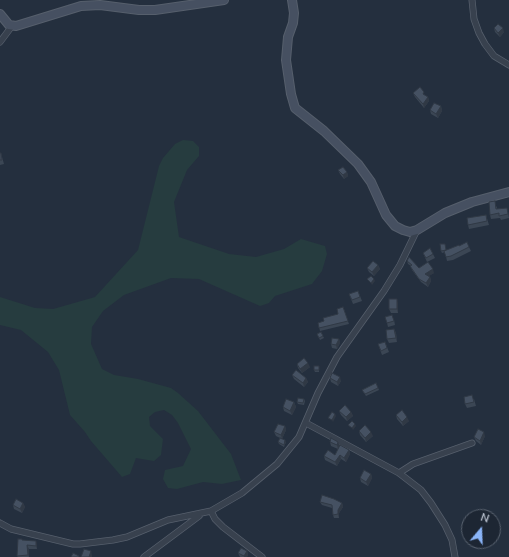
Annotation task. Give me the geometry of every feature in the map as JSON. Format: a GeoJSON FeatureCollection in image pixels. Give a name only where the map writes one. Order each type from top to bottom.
{"type":"FeatureCollection","features":[{"type":"Feature","properties":{"kind":"street"},"geometry":{"type":"LineString","coordinates":[[0,14],[6,22],[12,26],[20,25],[82,6],[100,5],[139,10],[155,10],[224,0]]}},
{"type":"Feature","properties":{"kind":"street"},"geometry":{"type":"LineString","coordinates":[[292,0],[294,13],[293,24],[288,37],[286,60],[291,94],[295,108],[324,131],[358,164],[371,182],[386,215],[395,226],[410,232],[417,230],[444,213],[472,202],[509,192]]}},
{"type":"Feature","properties":{"kind":"street"},"geometry":{"type":"LineString","coordinates":[[472,0],[474,19],[485,44],[494,56],[509,66]]}},
{"type":"Feature","properties":{"kind":"street"},"geometry":{"type":"LineString","coordinates":[[0,42],[12,26]]}},
{"type":"Feature","properties":{"kind":"street"},"geometry":{"type":"LineString","coordinates":[[0,523],[11,529],[58,541],[80,544],[127,537],[168,520],[202,514],[211,511],[242,493],[277,464],[299,437],[318,393],[337,357],[392,278],[417,230]]}},
{"type":"Feature","properties":{"kind":"street"},"geometry":{"type":"LineString","coordinates":[[306,423],[399,473],[421,490],[445,525],[452,540],[455,557]]}},
{"type":"Feature","properties":{"kind":"street"},"geometry":{"type":"LineString","coordinates":[[399,473],[413,464],[472,443]]}},
{"type":"Feature","properties":{"kind":"street"},"geometry":{"type":"LineString","coordinates":[[211,511],[215,519],[223,527],[262,557]]}},
{"type":"Feature","properties":{"kind":"street"},"geometry":{"type":"LineString","coordinates":[[144,557],[202,514]]}},
{"type":"Feature","properties":{"kind":"green space"},"geometry":{"type":"Polygon","coordinates":[[[183,140],[193,141],[199,147],[199,156],[187,170],[174,202],[179,237],[229,254],[256,257],[284,249],[301,239],[325,246],[327,254],[322,271],[312,284],[275,296],[269,303],[260,306],[199,279],[171,278],[124,295],[103,311],[92,327],[91,344],[102,369],[114,375],[138,379],[171,388],[178,393],[198,411],[231,454],[241,480],[222,484],[203,482],[177,489],[168,488],[163,479],[165,470],[183,466],[191,449],[178,423],[172,415],[164,410],[155,412],[149,417],[150,426],[163,439],[161,455],[154,461],[136,458],[130,474],[122,477],[70,415],[59,370],[48,352],[21,330],[0,325],[0,297],[35,308],[53,309],[95,297],[138,250],[159,166],[163,158],[175,144],[183,140]]]}},
{"type":"Feature","properties":{"kind":"building"},"geometry":{"type":"Polygon","coordinates":[[[498,24],[503,28],[498,33],[494,28],[498,24]]]}},
{"type":"Feature","properties":{"kind":"building"},"geometry":{"type":"Polygon","coordinates":[[[420,87],[424,92],[423,94],[428,97],[423,104],[413,93],[420,87]]]}},
{"type":"Feature","properties":{"kind":"building"},"geometry":{"type":"Polygon","coordinates":[[[434,103],[441,106],[436,114],[430,110],[434,103]]]}},
{"type":"Feature","properties":{"kind":"building"},"geometry":{"type":"Polygon","coordinates":[[[1,153],[2,160],[0,160],[1,153]]]}},
{"type":"Feature","properties":{"kind":"building"},"geometry":{"type":"Polygon","coordinates":[[[343,167],[347,172],[343,175],[338,170],[343,167]]]}},
{"type":"Feature","properties":{"kind":"building"},"geometry":{"type":"Polygon","coordinates":[[[495,201],[496,209],[507,208],[508,214],[499,216],[499,213],[490,215],[489,202],[495,201]]]}},
{"type":"Feature","properties":{"kind":"building"},"geometry":{"type":"Polygon","coordinates":[[[486,215],[487,221],[468,225],[467,218],[486,215]]]}},
{"type":"Feature","properties":{"kind":"building"},"geometry":{"type":"Polygon","coordinates":[[[467,242],[469,247],[446,257],[444,251],[467,242]]]}},
{"type":"Feature","properties":{"kind":"building"},"geometry":{"type":"Polygon","coordinates":[[[440,244],[445,244],[446,250],[441,251],[440,244]]]}},
{"type":"Feature","properties":{"kind":"building"},"geometry":{"type":"Polygon","coordinates":[[[430,248],[433,254],[426,258],[423,253],[430,248]]]}},
{"type":"Feature","properties":{"kind":"building"},"geometry":{"type":"Polygon","coordinates":[[[409,257],[419,268],[428,262],[433,269],[425,274],[430,277],[426,283],[419,279],[410,266],[412,265],[407,261],[409,257]]]}},
{"type":"Feature","properties":{"kind":"building"},"geometry":{"type":"Polygon","coordinates":[[[373,261],[378,265],[372,272],[367,268],[373,261]]]}},
{"type":"Feature","properties":{"kind":"building"},"geometry":{"type":"Polygon","coordinates":[[[371,276],[374,279],[371,283],[367,279],[371,276]]]}},
{"type":"Feature","properties":{"kind":"building"},"geometry":{"type":"Polygon","coordinates":[[[358,291],[360,297],[352,300],[349,294],[358,291]]]}},
{"type":"Feature","properties":{"kind":"building"},"geometry":{"type":"Polygon","coordinates":[[[389,299],[397,299],[397,309],[389,309],[389,299]]]}},
{"type":"Feature","properties":{"kind":"building"},"geometry":{"type":"Polygon","coordinates":[[[343,307],[348,321],[319,328],[318,323],[324,321],[323,318],[338,314],[337,309],[343,307]]]}},
{"type":"Feature","properties":{"kind":"building"},"geometry":{"type":"Polygon","coordinates":[[[392,315],[394,321],[387,323],[385,317],[392,315]]]}},
{"type":"Feature","properties":{"kind":"building"},"geometry":{"type":"Polygon","coordinates":[[[394,329],[396,338],[387,339],[386,330],[394,329]]]}},
{"type":"Feature","properties":{"kind":"building"},"geometry":{"type":"Polygon","coordinates":[[[321,332],[323,336],[319,338],[317,334],[321,332]]]}},
{"type":"Feature","properties":{"kind":"building"},"geometry":{"type":"Polygon","coordinates":[[[332,338],[339,339],[336,345],[331,344],[332,338]]]}},
{"type":"Feature","properties":{"kind":"building"},"geometry":{"type":"Polygon","coordinates":[[[385,342],[387,348],[381,351],[378,344],[385,342]]]}},
{"type":"Feature","properties":{"kind":"building"},"geometry":{"type":"Polygon","coordinates":[[[304,358],[308,363],[300,369],[297,364],[304,358]]]}},
{"type":"Feature","properties":{"kind":"building"},"geometry":{"type":"Polygon","coordinates":[[[314,366],[319,366],[319,370],[314,370],[314,366]]]}},
{"type":"Feature","properties":{"kind":"building"},"geometry":{"type":"Polygon","coordinates":[[[296,370],[306,378],[303,383],[292,375],[296,370]]]}},
{"type":"Feature","properties":{"kind":"building"},"geometry":{"type":"Polygon","coordinates":[[[332,373],[340,377],[337,382],[330,378],[332,373]]]}},
{"type":"Feature","properties":{"kind":"building"},"geometry":{"type":"Polygon","coordinates":[[[376,383],[378,388],[365,394],[362,390],[376,383]]]}},
{"type":"Feature","properties":{"kind":"building"},"geometry":{"type":"Polygon","coordinates":[[[472,395],[474,402],[465,404],[464,397],[472,395]]]}},
{"type":"Feature","properties":{"kind":"building"},"geometry":{"type":"Polygon","coordinates":[[[298,398],[304,399],[303,403],[297,402],[298,398]]]}},
{"type":"Feature","properties":{"kind":"building"},"geometry":{"type":"Polygon","coordinates":[[[286,399],[294,402],[290,411],[283,407],[286,399]]]}},
{"type":"Feature","properties":{"kind":"building"},"geometry":{"type":"Polygon","coordinates":[[[345,405],[351,412],[346,417],[339,411],[345,405]]]}},
{"type":"Feature","properties":{"kind":"building"},"geometry":{"type":"Polygon","coordinates":[[[402,410],[407,417],[402,422],[396,415],[402,410]]]}},
{"type":"Feature","properties":{"kind":"building"},"geometry":{"type":"Polygon","coordinates":[[[332,412],[335,414],[332,420],[328,418],[332,412]]]}},
{"type":"Feature","properties":{"kind":"building"},"geometry":{"type":"Polygon","coordinates":[[[352,421],[355,424],[352,428],[348,425],[352,421]]]}},
{"type":"Feature","properties":{"kind":"building"},"geometry":{"type":"Polygon","coordinates":[[[278,424],[285,426],[281,435],[274,432],[278,424]]]}},
{"type":"Feature","properties":{"kind":"building"},"geometry":{"type":"Polygon","coordinates":[[[365,425],[371,432],[365,438],[359,431],[365,425]]]}},
{"type":"Feature","properties":{"kind":"building"},"geometry":{"type":"Polygon","coordinates":[[[478,429],[484,432],[480,441],[474,437],[478,429]]]}},
{"type":"Feature","properties":{"kind":"building"},"geometry":{"type":"Polygon","coordinates":[[[280,438],[285,440],[284,445],[278,442],[280,438]]]}},
{"type":"Feature","properties":{"kind":"building"},"geometry":{"type":"Polygon","coordinates":[[[331,438],[338,442],[337,445],[330,442],[331,438]]]}},
{"type":"Feature","properties":{"kind":"building"},"geometry":{"type":"Polygon","coordinates":[[[340,445],[349,450],[344,458],[340,455],[335,462],[324,456],[328,450],[335,455],[340,445]]]}},
{"type":"Feature","properties":{"kind":"building"},"geometry":{"type":"Polygon","coordinates":[[[364,470],[371,474],[366,482],[360,478],[364,470]]]}},
{"type":"Feature","properties":{"kind":"building"},"geometry":{"type":"Polygon","coordinates":[[[322,495],[342,503],[338,510],[338,514],[333,515],[332,505],[320,502],[322,495]]]}},
{"type":"Feature","properties":{"kind":"building"},"geometry":{"type":"Polygon","coordinates":[[[16,499],[23,503],[20,509],[13,505],[16,499]]]}},
{"type":"Feature","properties":{"kind":"building"},"geometry":{"type":"Polygon","coordinates":[[[18,539],[36,541],[36,546],[27,545],[28,555],[17,556],[18,539]]]}},
{"type":"Feature","properties":{"kind":"building"},"geometry":{"type":"Polygon","coordinates":[[[241,548],[247,551],[244,556],[238,553],[241,548]]]}},
{"type":"Feature","properties":{"kind":"building"},"geometry":{"type":"Polygon","coordinates":[[[84,549],[91,551],[89,557],[81,557],[84,549]]]}},
{"type":"Feature","properties":{"kind":"building"},"geometry":{"type":"Polygon","coordinates":[[[73,553],[79,556],[79,557],[71,557],[73,553]]]}}]}
